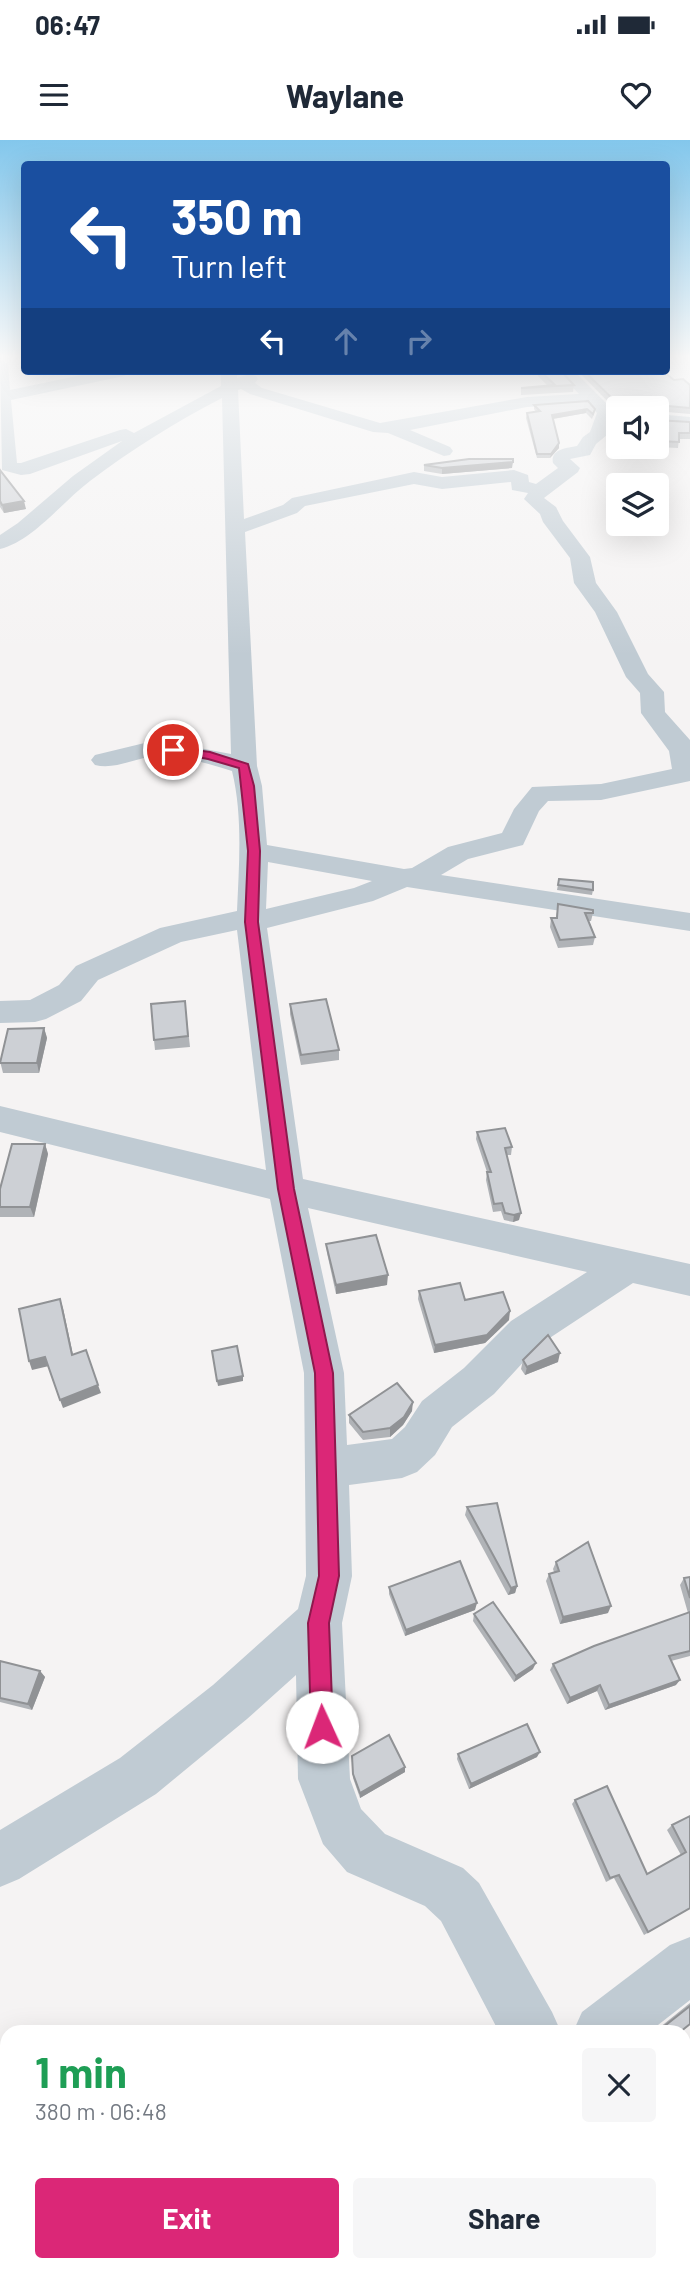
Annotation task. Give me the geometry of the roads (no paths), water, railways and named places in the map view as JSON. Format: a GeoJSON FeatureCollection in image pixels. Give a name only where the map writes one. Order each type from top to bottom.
{"type":"FeatureCollection","features":[{"type":"Feature","properties":{"kind":"street"},"geometry":{"type":"LineString","coordinates":[[7,456],[8,466],[13,468],[30,468],[64,456]]}},
{"type":"Feature","properties":{"kind":"street"},"geometry":{"type":"LineString","coordinates":[[0,543],[33,524],[57,498],[116,456]]}},
{"type":"Feature","properties":{"kind":"street"},"geometry":{"type":"LineString","coordinates":[[234,456],[234,529],[244,766],[254,851],[245,918],[286,1189],[324,1373],[329,1576],[318,1623],[324,1779],[341,1826],[366,1853],[444,1887],[460,1902],[526,2025]]}},
{"type":"Feature","properties":{"kind":"street"},"geometry":{"type":"LineString","coordinates":[[0,1012],[35,1010],[70,993],[87,973],[171,935],[363,895],[404,878],[420,875],[458,853],[513,839],[527,809],[541,793],[601,792],[686,774],[687,755],[653,713],[652,692],[639,677],[606,612],[585,583],[580,557],[552,522],[549,511],[534,499],[539,490],[571,468],[591,461],[589,456]]}},
{"type":"Feature","properties":{"kind":"street"},"geometry":{"type":"LineString","coordinates":[[234,500],[299,502],[414,478],[442,483],[514,476],[521,479],[519,486],[539,490]]}},
{"type":"Feature","properties":{"kind":"street"},"geometry":{"type":"LineString","coordinates":[[234,529],[290,509],[299,502]]}},
{"type":"Feature","properties":{"kind":"street"},"geometry":{"type":"LineString","coordinates":[[104,760],[157,748],[210,756],[244,766]]}},
{"type":"Feature","properties":{"kind":"street"},"geometry":{"type":"LineString","coordinates":[[254,851],[404,878],[690,922]]}},
{"type":"Feature","properties":{"kind":"street"},"geometry":{"type":"LineString","coordinates":[[0,1119],[286,1189],[690,1280]]}},
{"type":"Feature","properties":{"kind":"street"},"geometry":{"type":"LineString","coordinates":[[327,1468],[402,1458],[420,1441],[437,1414],[479,1381],[525,1333],[628,1266]]}},
{"type":"Feature","properties":{"kind":"street"},"geometry":{"type":"LineString","coordinates":[[0,1860],[138,1776],[230,1702],[318,1623]]}},
{"type":"Feature","properties":{"kind":"street"},"geometry":{"type":"LineString","coordinates":[[610,2025],[690,1965]]}}]}
